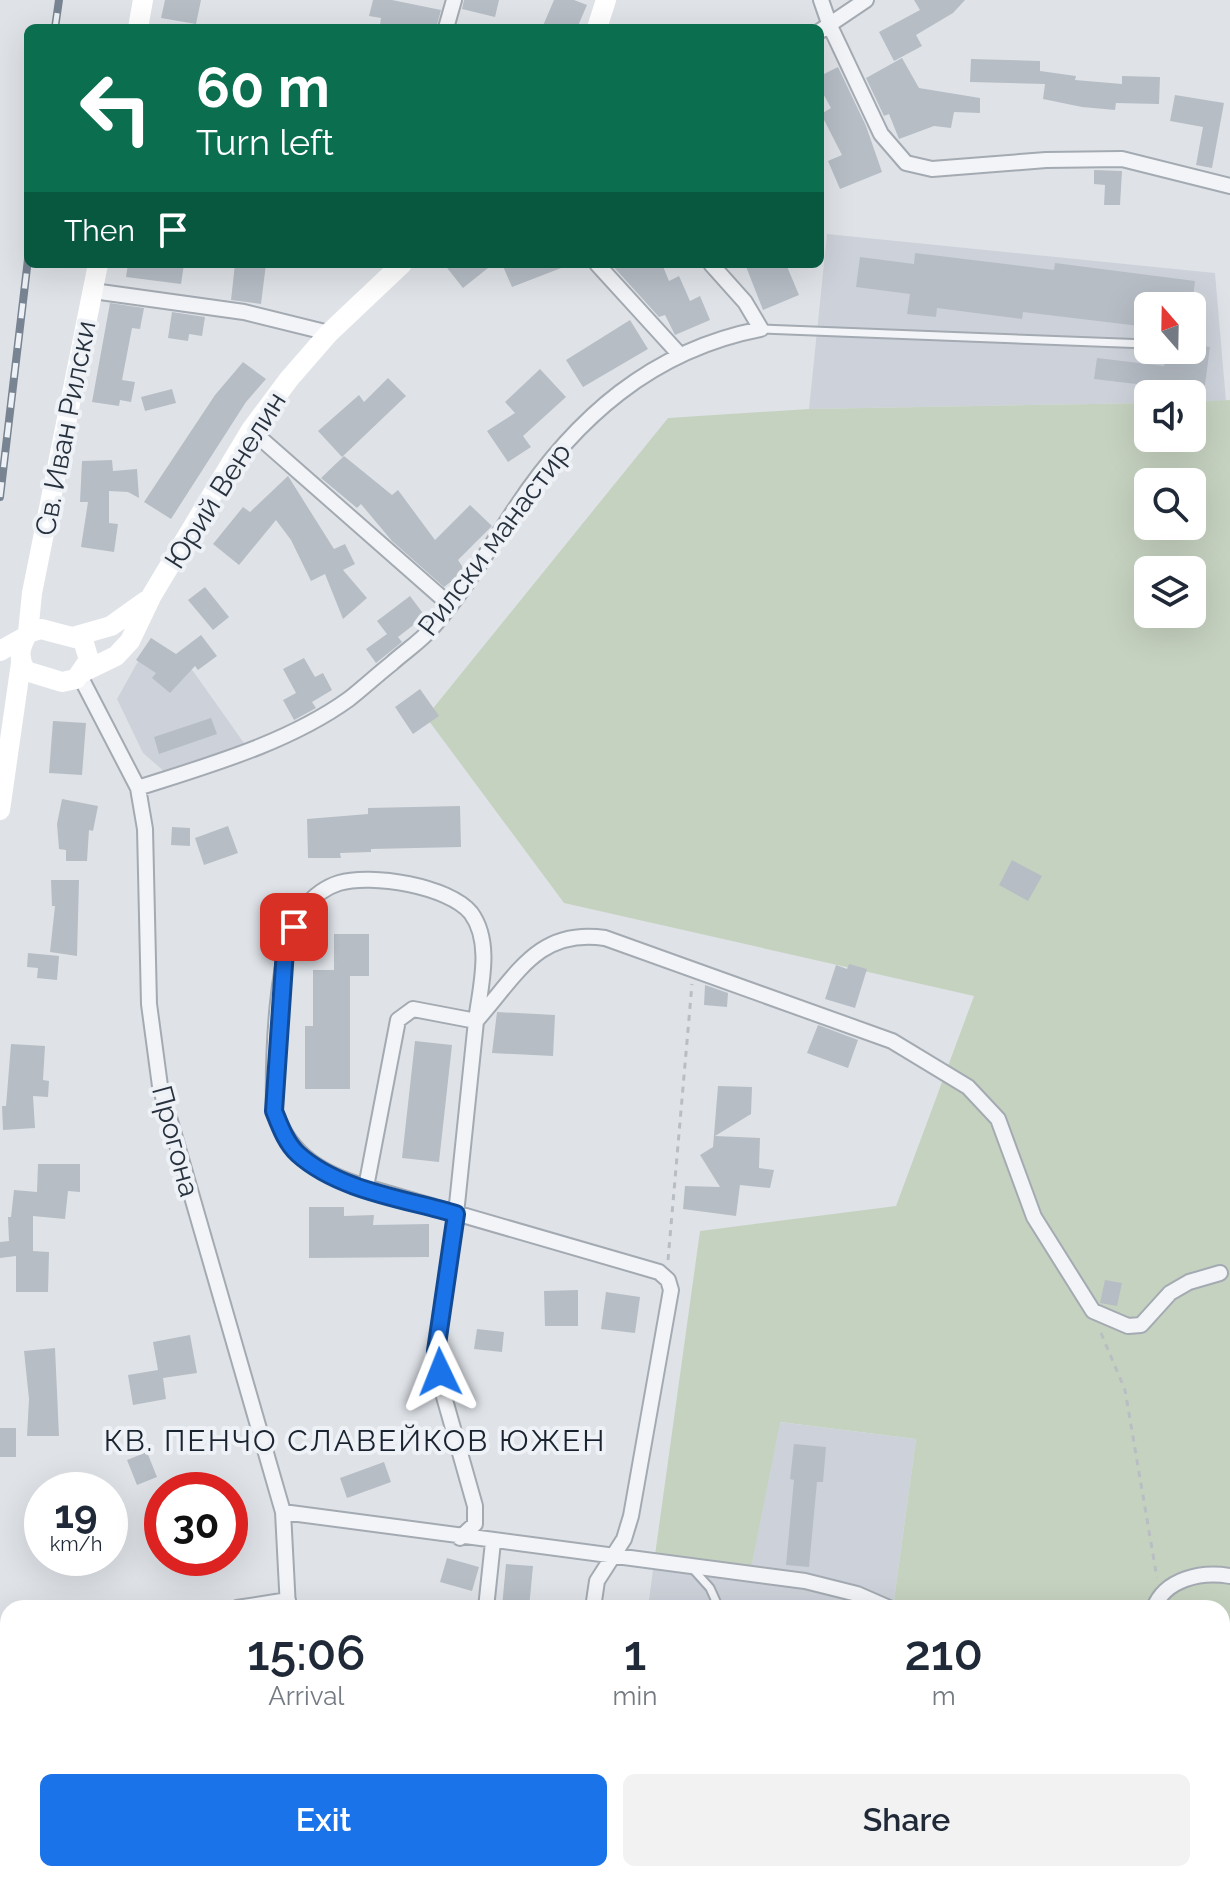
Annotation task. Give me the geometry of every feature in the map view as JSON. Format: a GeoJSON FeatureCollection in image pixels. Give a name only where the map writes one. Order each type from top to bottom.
{"type":"FeatureCollection","features":[{"type":"Feature","properties":{"kind":"street"},"geometry":{"type":"LineString","coordinates":[[139,24],[143,0]]}},
{"type":"Feature","properties":{"kind":"street"},"geometry":{"type":"LineString","coordinates":[[447,24],[454,0]]}},
{"type":"Feature","properties":{"kind":"street"},"geometry":{"type":"LineString","coordinates":[[598,24],[606,0]]}},
{"type":"Feature","properties":{"kind":"street"},"geometry":{"type":"LineString","coordinates":[[821,0],[825,28],[881,134],[906,163],[932,169],[1046,160],[1122,159],[1230,186]]}},
{"type":"Feature","properties":{"kind":"street"},"geometry":{"type":"LineString","coordinates":[[825,28],[866,0]]}},
{"type":"Feature","properties":{"kind":"street","name":"Св. Иван Рилски"},"geometry":{"type":"LineString","coordinates":[[0,810],[18,701],[20,646],[97,268]]}},
{"type":"Feature","properties":{"kind":"street","name":"Юрий Венелин"},"geometry":{"type":"LineString","coordinates":[[82,674],[106,663],[124,648],[152,595],[251,430],[329,333],[398,268]]}},
{"type":"Feature","properties":{"kind":"street"},"geometry":{"type":"LineString","coordinates":[[601,268],[680,355]]}},
{"type":"Feature","properties":{"kind":"street"},"geometry":{"type":"LineString","coordinates":[[715,268],[745,302],[761,329]]}},
{"type":"Feature","properties":{"kind":"street"},"geometry":{"type":"LineString","coordinates":[[93,291],[244,312],[329,333]]}},
{"type":"Feature","properties":{"kind":"street","name":"Рилски манастир"},"geometry":{"type":"LineString","coordinates":[[138,788],[251,748],[317,718],[349,699],[431,630],[563,445],[615,396],[680,355],[718,337],[761,329]]}},
{"type":"Feature","properties":{"kind":"street"},"geometry":{"type":"LineString","coordinates":[[251,430],[450,605]]}},
{"type":"Feature","properties":{"kind":"street","name":"Юрий Венелин"},"geometry":{"type":"LineString","coordinates":[[76,636],[111,626],[152,595]]}},
{"type":"Feature","properties":{"kind":"street"},"geometry":{"type":"LineString","coordinates":[[76,636],[86,645],[89,655],[82,674],[62,682],[37,677],[26,671],[20,646],[76,636]]}},
{"type":"Feature","properties":{"kind":"street","name":"Прогона"},"geometry":{"type":"LineString","coordinates":[[82,674],[138,788],[145,829],[149,1004],[160,1086],[283,1512],[288,1600]]}},
{"type":"Feature","properties":{"kind":"street","name":"Св. Иван Рилски"},"geometry":{"type":"LineString","coordinates":[[18,701],[37,677]]}},
{"type":"Feature","properties":{"kind":"street"},"geometry":{"type":"LineString","coordinates":[[460,1538],[475,1524],[475,1506],[443,1393],[436,1351],[456,1214],[484,953],[471,914],[456,900],[436,889],[364,879],[339,883],[320,892],[302,909],[285,950],[274,1111],[281,1131],[297,1153],[336,1178],[456,1214],[659,1272],[668,1280],[671,1290],[631,1516],[624,1539],[597,1581],[594,1600]]}},
{"type":"Feature","properties":{"kind":"street"},"geometry":{"type":"LineString","coordinates":[[476,1021],[546,945],[579,934],[605,938],[892,1041],[968,1087],[998,1119],[1034,1217],[1093,1311],[1128,1326],[1141,1325],[1170,1293],[1189,1282],[1220,1273]]}},
{"type":"Feature","properties":{"kind":"street"},"geometry":{"type":"LineString","coordinates":[[366,1187],[398,1020],[413,1009],[476,1021]]}},
{"type":"Feature","properties":{"kind":"street"},"geometry":{"type":"LineString","coordinates":[[283,1512],[460,1538],[805,1581],[871,1600]]}},
{"type":"Feature","properties":{"kind":"street"},"geometry":{"type":"LineString","coordinates":[[487,1600],[493,1542]]}},
{"type":"Feature","properties":{"kind":"street"},"geometry":{"type":"LineString","coordinates":[[1158,1600],[1188,1579],[1230,1576]]}},
{"type":"Feature","properties":{"kind":"lane"},"geometry":{"type":"LineString","coordinates":[[761,329],[1134,343]]}},
{"type":"Feature","properties":{"kind":"lane"},"geometry":{"type":"LineString","coordinates":[[691,1567],[710,1588],[715,1600]]}},
{"type":"Feature","properties":{"kind":"path"},"geometry":{"type":"LineString","coordinates":[[659,1272],[667,1263],[693,969]]}},
{"type":"Feature","properties":{"kind":"path"},"geometry":{"type":"LineString","coordinates":[[1093,1311],[1125,1390],[1157,1600]]}},
{"type":"Feature","properties":{"kind":"shaded area"},"geometry":{"type":"Polygon","coordinates":[[[827,234],[1215,273],[1226,401],[1206,402],[1206,380],[1134,380],[1134,403],[809,409],[827,234]]]}},
{"type":"Feature","properties":{"kind":"shaded area"},"geometry":{"type":"Polygon","coordinates":[[[151,638],[193,671],[244,743],[167,774],[143,753],[117,699],[151,638]]]}},
{"type":"Feature","properties":{"kind":"shaded area"},"geometry":{"type":"Polygon","coordinates":[[[779,1422],[916,1439],[894,1600],[649,1600],[654,1562],[750,1574],[779,1422]]]}},
{"type":"Feature","properties":{"kind":"green space"},"geometry":{"type":"Polygon","coordinates":[[[1230,400],[1230,1600],[894,1600],[916,1439],[780,1422],[750,1574],[654,1562],[700,1231],[896,1206],[974,996],[564,903],[426,717],[668,418],[809,409],[1134,403],[1134,452],[1206,452],[1206,401],[1230,400]]]}},
{"type":"Feature","properties":{"kind":"building"},"geometry":{"type":"Polygon","coordinates":[[[165,0],[201,0],[196,24],[161,18],[165,0]]]}},
{"type":"Feature","properties":{"kind":"building"},"geometry":{"type":"Polygon","coordinates":[[[373,0],[392,0],[441,10],[437,24],[380,24],[381,18],[369,16],[373,0]]]}},
{"type":"Feature","properties":{"kind":"building"},"geometry":{"type":"Polygon","coordinates":[[[464,0],[499,0],[495,17],[462,9],[464,0]]]}},
{"type":"Feature","properties":{"kind":"building"},"geometry":{"type":"Polygon","coordinates":[[[554,0],[574,0],[587,5],[579,24],[544,24],[554,0]]]}},
{"type":"Feature","properties":{"kind":"building"},"geometry":{"type":"Polygon","coordinates":[[[914,0],[965,0],[953,13],[916,35],[922,46],[894,61],[879,32],[920,10],[914,0]]]}},
{"type":"Feature","properties":{"kind":"building"},"geometry":{"type":"Polygon","coordinates":[[[902,58],[919,88],[980,98],[980,113],[954,112],[951,128],[934,126],[899,139],[889,114],[884,116],[866,78],[902,58]]]}},
{"type":"Feature","properties":{"kind":"building"},"geometry":{"type":"Polygon","coordinates":[[[971,59],[1040,61],[1040,71],[1076,76],[1075,80],[1122,84],[1122,76],[1160,77],[1159,104],[1116,103],[1115,110],[1082,107],[1043,99],[1045,84],[970,82],[971,59]]]}},
{"type":"Feature","properties":{"kind":"building"},"geometry":{"type":"Polygon","coordinates":[[[838,67],[866,126],[882,172],[840,189],[828,161],[842,155],[824,120],[824,112],[831,108],[824,95],[824,74],[838,67]]]}},
{"type":"Feature","properties":{"kind":"building"},"geometry":{"type":"Polygon","coordinates":[[[1175,95],[1224,103],[1212,168],[1196,165],[1203,127],[1170,121],[1175,95]]]}},
{"type":"Feature","properties":{"kind":"building"},"geometry":{"type":"Polygon","coordinates":[[[1094,170],[1122,171],[1120,205],[1104,205],[1105,185],[1094,184],[1094,170]]]}},
{"type":"Feature","properties":{"kind":"building"},"geometry":{"type":"Polygon","coordinates":[[[915,253],[1054,270],[1055,263],[1195,281],[1194,292],[1134,292],[1134,325],[1023,312],[1022,319],[937,308],[936,317],[907,314],[910,294],[856,287],[860,257],[914,264],[915,253]]]}},
{"type":"Feature","properties":{"kind":"building"},"geometry":{"type":"Polygon","coordinates":[[[127,268],[183,268],[181,284],[126,277],[127,268]]]}},
{"type":"Feature","properties":{"kind":"building"},"geometry":{"type":"Polygon","coordinates":[[[235,268],[266,268],[261,304],[231,300],[235,268]]]}},
{"type":"Feature","properties":{"kind":"building"},"geometry":{"type":"Polygon","coordinates":[[[447,268],[488,268],[463,288],[447,268]]]}},
{"type":"Feature","properties":{"kind":"building"},"geometry":{"type":"Polygon","coordinates":[[[504,268],[561,268],[512,287],[504,268]]]}},
{"type":"Feature","properties":{"kind":"building"},"geometry":{"type":"Polygon","coordinates":[[[615,268],[664,268],[669,281],[679,276],[690,301],[700,296],[710,320],[675,335],[665,315],[659,317],[615,268]]]}},
{"type":"Feature","properties":{"kind":"building"},"geometry":{"type":"Polygon","coordinates":[[[747,268],[788,268],[799,295],[763,310],[747,268]]]}},
{"type":"Feature","properties":{"kind":"building"},"geometry":{"type":"Polygon","coordinates":[[[110,303],[144,308],[140,329],[132,328],[122,380],[135,382],[131,402],[120,400],[119,406],[92,402],[110,303]]]}},
{"type":"Feature","properties":{"kind":"building"},"geometry":{"type":"Polygon","coordinates":[[[172,312],[205,317],[202,336],[189,334],[188,341],[168,338],[172,312]]]}},
{"type":"Feature","properties":{"kind":"building"},"geometry":{"type":"Polygon","coordinates":[[[630,320],[648,349],[583,387],[566,360],[630,320]]]}},
{"type":"Feature","properties":{"kind":"building"},"geometry":{"type":"Polygon","coordinates":[[[1206,346],[1210,347],[1206,380],[1134,380],[1134,384],[1094,379],[1097,358],[1164,366],[1206,364],[1206,346]]]}},
{"type":"Feature","properties":{"kind":"building"},"geometry":{"type":"Polygon","coordinates":[[[243,362],[266,379],[246,402],[171,519],[144,502],[215,395],[243,362]]]}},
{"type":"Feature","properties":{"kind":"building"},"geometry":{"type":"Polygon","coordinates":[[[540,369],[566,397],[523,436],[531,447],[508,462],[487,431],[515,413],[505,402],[540,369]]]}},
{"type":"Feature","properties":{"kind":"building"},"geometry":{"type":"Polygon","coordinates":[[[388,378],[406,396],[342,457],[318,431],[359,395],[364,402],[388,378]]]}},
{"type":"Feature","properties":{"kind":"building"},"geometry":{"type":"Polygon","coordinates":[[[172,389],[176,403],[145,411],[141,397],[172,389]]]}},
{"type":"Feature","properties":{"kind":"building"},"geometry":{"type":"Polygon","coordinates":[[[344,456],[392,495],[398,490],[435,540],[470,505],[492,526],[458,560],[464,569],[461,574],[444,587],[392,541],[361,504],[357,508],[321,478],[344,456]]]}},
{"type":"Feature","properties":{"kind":"building"},"geometry":{"type":"Polygon","coordinates":[[[112,460],[113,471],[137,469],[139,498],[128,492],[109,491],[109,523],[118,524],[114,552],[81,547],[88,502],[80,502],[82,461],[112,460]]]}},
{"type":"Feature","properties":{"kind":"building"},"geometry":{"type":"Polygon","coordinates":[[[288,476],[334,549],[345,544],[355,564],[343,570],[367,598],[343,619],[325,574],[311,581],[291,540],[276,520],[239,565],[213,544],[243,507],[250,512],[288,476]]]}},
{"type":"Feature","properties":{"kind":"building"},"geometry":{"type":"Polygon","coordinates":[[[205,587],[229,617],[213,630],[188,600],[205,587]]]}},
{"type":"Feature","properties":{"kind":"building"},"geometry":{"type":"Polygon","coordinates":[[[410,596],[425,616],[398,637],[402,642],[376,663],[366,649],[387,634],[377,621],[410,596]]]}},
{"type":"Feature","properties":{"kind":"building"},"geometry":{"type":"Polygon","coordinates":[[[201,635],[217,656],[198,670],[195,666],[170,693],[152,678],[156,673],[136,660],[151,638],[176,654],[201,635]]]}},
{"type":"Feature","properties":{"kind":"building"},"geometry":{"type":"Polygon","coordinates":[[[304,658],[315,677],[323,673],[332,690],[312,702],[316,708],[294,720],[283,700],[296,693],[283,669],[304,658]]]}},
{"type":"Feature","properties":{"kind":"building"},"geometry":{"type":"Polygon","coordinates":[[[420,689],[439,716],[413,734],[395,707],[420,689]]]}},
{"type":"Feature","properties":{"kind":"building"},"geometry":{"type":"Polygon","coordinates":[[[211,718],[217,734],[159,754],[154,737],[211,718]]]}},
{"type":"Feature","properties":{"kind":"building"},"geometry":{"type":"Polygon","coordinates":[[[53,721],[86,723],[82,775],[49,773],[53,721]]]}},
{"type":"Feature","properties":{"kind":"building"},"geometry":{"type":"Polygon","coordinates":[[[62,799],[98,806],[93,831],[89,830],[87,861],[66,861],[66,850],[59,849],[57,824],[62,799]]]}},
{"type":"Feature","properties":{"kind":"building"},"geometry":{"type":"Polygon","coordinates":[[[460,806],[461,847],[371,849],[371,852],[340,853],[341,858],[308,858],[307,819],[368,814],[368,808],[460,806]]]}},
{"type":"Feature","properties":{"kind":"building"},"geometry":{"type":"Polygon","coordinates":[[[228,826],[238,853],[204,865],[195,838],[228,826]]]}},
{"type":"Feature","properties":{"kind":"building"},"geometry":{"type":"Polygon","coordinates":[[[172,827],[190,828],[190,846],[171,845],[172,827]]]}},
{"type":"Feature","properties":{"kind":"building"},"geometry":{"type":"Polygon","coordinates":[[[1012,860],[1042,876],[1028,901],[999,885],[1012,860]]]}},
{"type":"Feature","properties":{"kind":"building"},"geometry":{"type":"Polygon","coordinates":[[[51,880],[79,880],[77,956],[50,952],[55,906],[52,906],[51,880]]]}},
{"type":"Feature","properties":{"kind":"building"},"geometry":{"type":"Polygon","coordinates":[[[334,934],[369,934],[369,976],[350,976],[350,1089],[305,1089],[305,1026],[313,1026],[313,970],[334,970],[334,934]]]}},
{"type":"Feature","properties":{"kind":"building"},"geometry":{"type":"Polygon","coordinates":[[[28,953],[59,956],[57,980],[37,978],[38,968],[27,967],[28,953]]]}},
{"type":"Feature","properties":{"kind":"building"},"geometry":{"type":"Polygon","coordinates":[[[849,964],[867,969],[855,1008],[825,999],[836,965],[847,969],[849,964]]]}},
{"type":"Feature","properties":{"kind":"building"},"geometry":{"type":"Polygon","coordinates":[[[705,985],[728,993],[727,1007],[704,1005],[705,985]]]}},
{"type":"Feature","properties":{"kind":"building"},"geometry":{"type":"Polygon","coordinates":[[[497,1012],[555,1015],[553,1056],[492,1053],[497,1012]]]}},
{"type":"Feature","properties":{"kind":"building"},"geometry":{"type":"Polygon","coordinates":[[[818,1025],[858,1040],[848,1068],[807,1053],[818,1025]]]}},
{"type":"Feature","properties":{"kind":"building"},"geometry":{"type":"Polygon","coordinates":[[[415,1041],[452,1045],[439,1162],[402,1158],[415,1041]]]}},
{"type":"Feature","properties":{"kind":"building"},"geometry":{"type":"Polygon","coordinates":[[[11,1044],[45,1046],[43,1080],[49,1081],[48,1097],[33,1096],[35,1128],[3,1130],[2,1106],[6,1106],[11,1044]]]}},
{"type":"Feature","properties":{"kind":"building"},"geometry":{"type":"Polygon","coordinates":[[[718,1086],[752,1087],[751,1114],[715,1136],[760,1138],[759,1168],[774,1170],[770,1188],[740,1185],[736,1216],[683,1209],[685,1186],[720,1187],[700,1155],[713,1147],[718,1086]]]}},
{"type":"Feature","properties":{"kind":"building"},"geometry":{"type":"Polygon","coordinates":[[[38,1164],[80,1164],[80,1192],[68,1191],[65,1219],[33,1216],[33,1251],[49,1252],[48,1292],[16,1292],[16,1256],[0,1258],[0,1242],[9,1241],[8,1217],[11,1217],[14,1190],[37,1192],[38,1164]]]}},
{"type":"Feature","properties":{"kind":"building"},"geometry":{"type":"Polygon","coordinates":[[[309,1207],[344,1207],[344,1216],[374,1215],[373,1225],[429,1224],[429,1257],[309,1258],[309,1207]]]}},
{"type":"Feature","properties":{"kind":"building"},"geometry":{"type":"Polygon","coordinates":[[[1105,1280],[1122,1283],[1117,1306],[1100,1303],[1105,1280]]]}},
{"type":"Feature","properties":{"kind":"building"},"geometry":{"type":"Polygon","coordinates":[[[578,1290],[578,1326],[545,1326],[544,1291],[578,1290]]]}},
{"type":"Feature","properties":{"kind":"building"},"geometry":{"type":"Polygon","coordinates":[[[606,1292],[640,1297],[635,1333],[601,1329],[606,1292]]]}},
{"type":"Feature","properties":{"kind":"building"},"geometry":{"type":"Polygon","coordinates":[[[477,1329],[504,1332],[502,1352],[474,1349],[477,1329]]]}},
{"type":"Feature","properties":{"kind":"building"},"geometry":{"type":"Polygon","coordinates":[[[190,1335],[197,1373],[163,1378],[166,1399],[133,1405],[128,1375],[158,1370],[153,1342],[190,1335]]]}},
{"type":"Feature","properties":{"kind":"building"},"geometry":{"type":"Polygon","coordinates":[[[55,1348],[59,1436],[27,1436],[29,1399],[24,1351],[55,1348]]]}},
{"type":"Feature","properties":{"kind":"building"},"geometry":{"type":"Polygon","coordinates":[[[0,1428],[16,1428],[16,1457],[0,1457],[0,1428]]]}},
{"type":"Feature","properties":{"kind":"building"},"geometry":{"type":"Polygon","coordinates":[[[794,1444],[826,1447],[823,1482],[817,1482],[809,1567],[786,1565],[794,1444]]]}},
{"type":"Feature","properties":{"kind":"building"},"geometry":{"type":"Polygon","coordinates":[[[147,1452],[155,1472],[144,1472],[144,1482],[137,1485],[127,1460],[147,1452]]]}},
{"type":"Feature","properties":{"kind":"building"},"geometry":{"type":"Polygon","coordinates":[[[384,1462],[391,1482],[347,1498],[340,1478],[384,1462]]]}},
{"type":"Feature","properties":{"kind":"building"},"geometry":{"type":"Polygon","coordinates":[[[447,1558],[479,1567],[472,1591],[440,1582],[447,1558]]]}},
{"type":"Feature","properties":{"kind":"building"},"geometry":{"type":"Polygon","coordinates":[[[506,1564],[533,1566],[530,1600],[503,1600],[506,1564]]]}},
{"type":"Feature","properties":{"kind":"railway"},"geometry":{"type":"LineString","coordinates":[[56,24],[59,0]]}},
{"type":"Feature","properties":{"kind":"railway"},"geometry":{"type":"LineString","coordinates":[[0,497],[27,268]]}},
{"type":"Feature","properties":{"kind":"district","name":"КВ. ПЕНЧО СЛАВЕЙКОВ ЮЖЕН"},"geometry":{"type":"Point","coordinates":[355,1441]}},
{"type":"Feature","properties":{"kind":"route"},"geometry":{"type":"LineString","coordinates":[[294,927],[285,950],[273,1078],[274,1111],[281,1131],[297,1153],[336,1178],[456,1214],[436,1351],[440,1372]]}}]}
